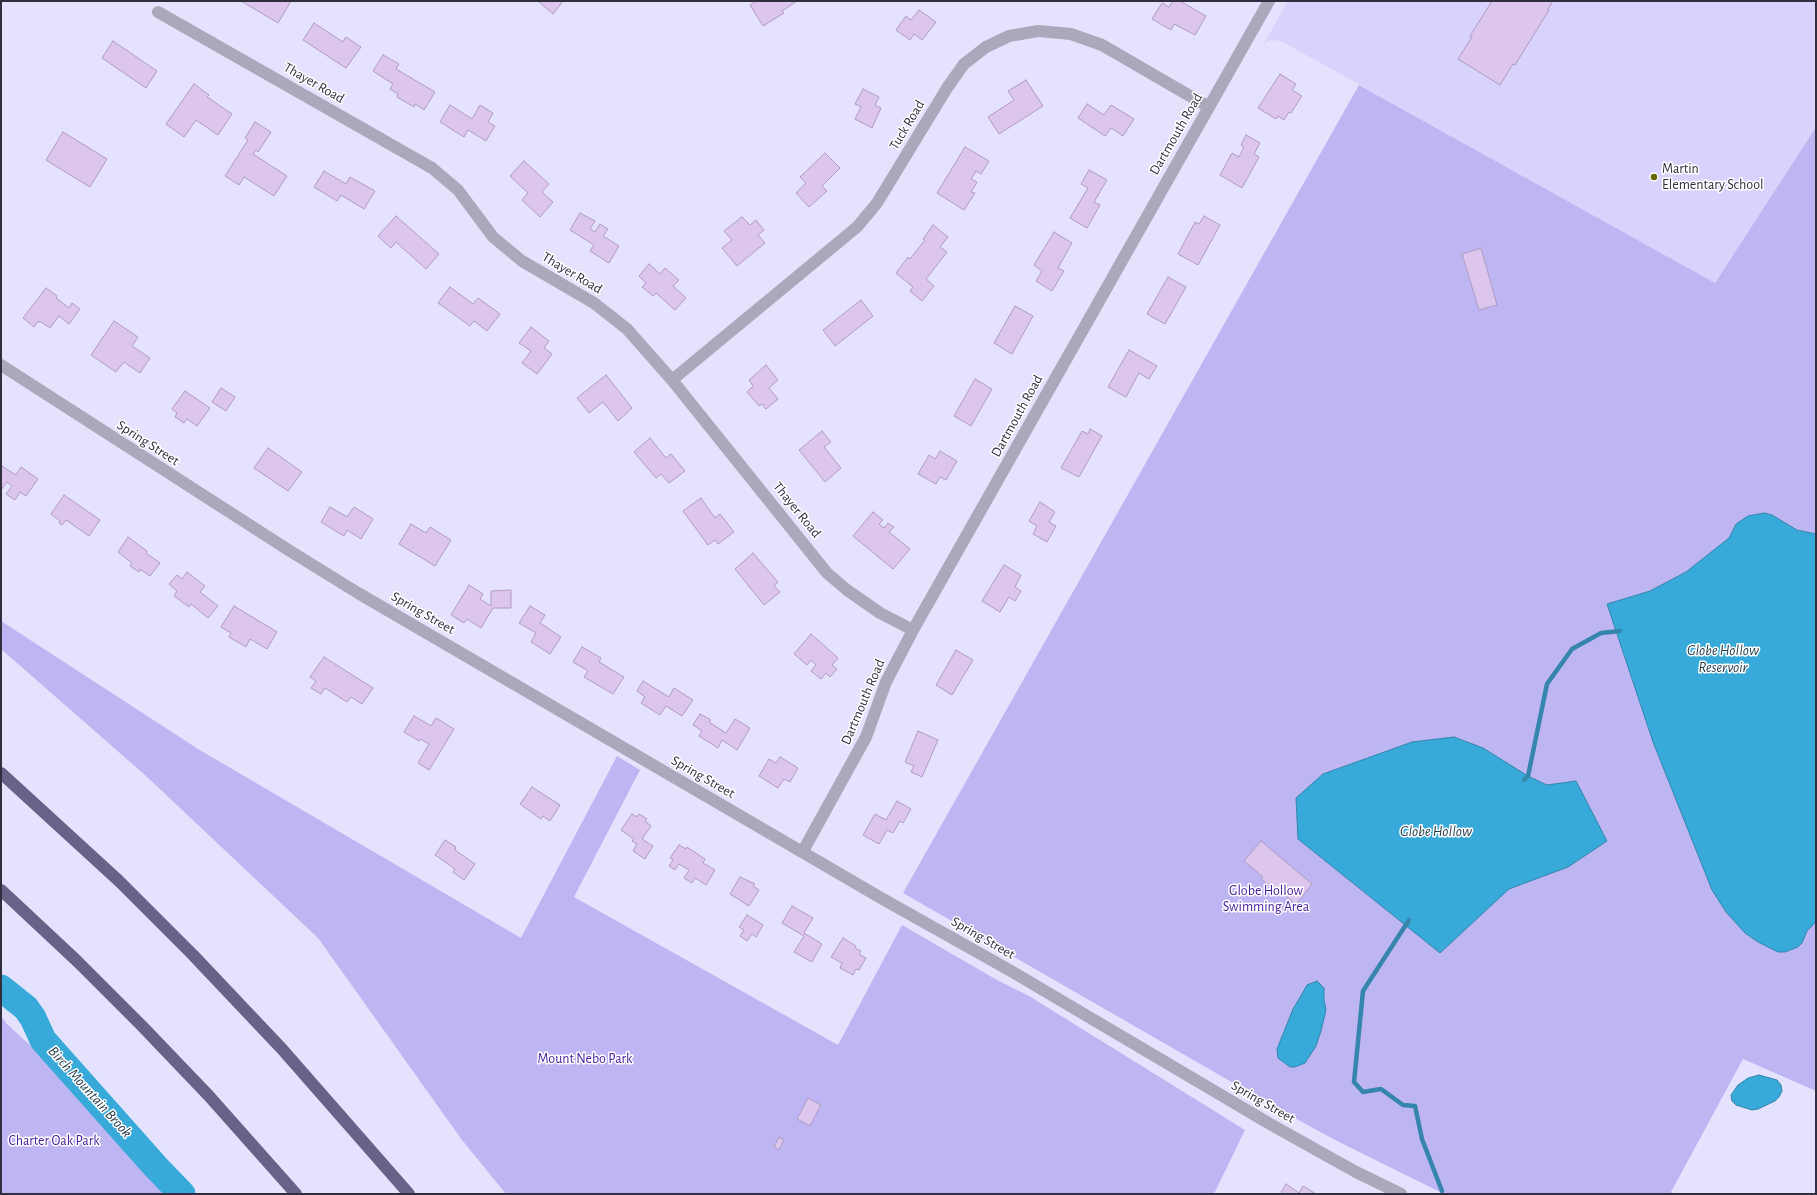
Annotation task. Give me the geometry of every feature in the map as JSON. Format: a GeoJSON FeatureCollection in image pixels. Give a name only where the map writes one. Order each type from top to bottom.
{"type":"FeatureCollection","features":[{"type":"Feature","properties":{"kind":"highway"},"geometry":{"type":"LineString","coordinates":[[1,772],[119,881],[194,955],[287,1055],[409,1194]]}},
{"type":"Feature","properties":{"kind":"highway"},"geometry":{"type":"LineString","coordinates":[[1,890],[77,961],[142,1026],[214,1102],[296,1194]]}},
{"type":"Feature","properties":{"kind":"street","name":"Dartmouth Road"},"geometry":{"type":"LineString","coordinates":[[803,851],[866,738],[886,682],[913,630],[1269,1]]}},
{"type":"Feature","properties":{"kind":"street","name":"Thayer Road"},"geometry":{"type":"LineString","coordinates":[[158,12],[432,168],[458,190],[493,237],[522,261],[594,303],[627,329],[672,380],[827,573],[847,590],[875,609],[913,630]]}},
{"type":"Feature","properties":{"kind":"street","name":"Tuck Road"},"geometry":{"type":"LineString","coordinates":[[672,380],[857,228],[877,203],[946,88],[964,64],[986,47],[1009,36],[1038,31],[1071,34],[1102,45],[1209,107]]}},
{"type":"Feature","properties":{"kind":"street","name":"Spring Street"},"geometry":{"type":"LineString","coordinates":[[1,365],[290,552],[514,684],[1018,975],[1270,1124],[1356,1172],[1401,1194]]}},
{"type":"Feature","properties":{"kind":"shaded area","name":"Martin Elementary School"},"geometry":{"type":"Polygon","coordinates":[[[1288,1],[1816,1],[1816,127],[1715,283],[1281,41],[1272,40],[1266,42],[1262,47],[1288,1]]]}},
{"type":"Feature","properties":{"kind":"green space","name":"Globe Hollow Swimming Area"},"geometry":{"type":"Polygon","coordinates":[[[1359,85],[1715,283],[1816,127],[1816,1091],[1743,1059],[1671,1192],[1675,1194],[1444,1194],[1337,1141],[1282,1111],[903,893],[1359,85]]]}},
{"type":"Feature","properties":{"kind":"green space","name":"Mount Nebo Park"},"geometry":{"type":"Polygon","coordinates":[[[1,621],[198,749],[521,938],[617,756],[640,770],[574,897],[838,1045],[902,925],[997,980],[1029,996],[1245,1130],[1214,1194],[506,1194],[462,1140],[318,938],[145,775],[1,649],[1,621]]]}},
{"type":"Feature","properties":{"kind":"green space","name":"Charter Oak Park"},"geometry":{"type":"Polygon","coordinates":[[[1,1016],[7,1024],[99,1108],[176,1194],[1,1194],[1,1016]]]}},
{"type":"Feature","properties":{"kind":"water","name":"Globe Hollow Reservoir"},"geometry":{"type":"Polygon","coordinates":[[[1764,513],[1772,515],[1797,530],[1816,534],[1816,922],[1807,931],[1802,943],[1798,947],[1785,952],[1778,952],[1758,942],[1745,933],[1726,912],[1712,890],[1653,742],[1607,604],[1650,591],[1686,572],[1729,538],[1736,524],[1748,516],[1764,513]]]}},
{"type":"Feature","properties":{"kind":"water","name":"Globe Hollow"},"geometry":{"type":"Polygon","coordinates":[[[1454,737],[1483,748],[1528,776],[1547,785],[1576,781],[1607,841],[1568,867],[1509,889],[1440,953],[1298,839],[1296,798],[1323,774],[1412,742],[1454,737]]]}},
{"type":"Feature","properties":{"kind":"water"},"geometry":{"type":"Polygon","coordinates":[[[1317,981],[1324,988],[1326,1010],[1321,1031],[1316,1046],[1305,1063],[1295,1067],[1290,1067],[1278,1058],[1277,1049],[1293,1009],[1307,985],[1317,981]]]}},
{"type":"Feature","properties":{"kind":"water"},"geometry":{"type":"Polygon","coordinates":[[[1759,1075],[1777,1080],[1781,1085],[1782,1091],[1779,1097],[1775,1101],[1758,1109],[1752,1110],[1736,1105],[1732,1101],[1731,1095],[1738,1085],[1748,1078],[1759,1075]]]}},
{"type":"Feature","properties":{"kind":"building"},"geometry":{"type":"Polygon","coordinates":[[[241,1],[291,1],[278,23],[241,1]]]}},
{"type":"Feature","properties":{"kind":"building"},"geometry":{"type":"Polygon","coordinates":[[[538,1],[563,1],[553,14],[538,1]]]}},
{"type":"Feature","properties":{"kind":"building"},"geometry":{"type":"Polygon","coordinates":[[[754,1],[797,1],[782,11],[784,13],[763,26],[750,5],[755,2],[754,1]]]}},
{"type":"Feature","properties":{"kind":"building"},"geometry":{"type":"Polygon","coordinates":[[[1173,1],[1180,1],[1206,16],[1195,35],[1174,24],[1171,30],[1152,19],[1162,3],[1169,7],[1173,1]]]}},
{"type":"Feature","properties":{"kind":"building"},"geometry":{"type":"Polygon","coordinates":[[[1492,1],[1553,1],[1515,65],[1513,64],[1500,85],[1458,59],[1472,37],[1470,36],[1492,1]]]}},
{"type":"Feature","properties":{"kind":"building"},"geometry":{"type":"Polygon","coordinates":[[[919,10],[936,22],[922,40],[914,34],[910,40],[896,30],[906,16],[911,20],[919,10]]]}},
{"type":"Feature","properties":{"kind":"building"},"geometry":{"type":"Polygon","coordinates":[[[314,23],[343,42],[346,37],[361,47],[346,68],[303,40],[314,23]]]}},
{"type":"Feature","properties":{"kind":"building"},"geometry":{"type":"Polygon","coordinates":[[[113,41],[157,71],[146,88],[102,58],[113,41]]]}},
{"type":"Feature","properties":{"kind":"building"},"geometry":{"type":"Polygon","coordinates":[[[383,55],[399,64],[396,69],[435,92],[424,110],[415,104],[414,107],[397,97],[398,94],[390,89],[393,84],[373,71],[383,55]]]}},
{"type":"Feature","properties":{"kind":"building"},"geometry":{"type":"Polygon","coordinates":[[[1280,74],[1296,84],[1292,90],[1302,96],[1291,113],[1289,112],[1284,120],[1278,116],[1276,119],[1258,108],[1280,74]]]}},
{"type":"Feature","properties":{"kind":"building"},"geometry":{"type":"Polygon","coordinates":[[[1026,80],[1043,106],[999,134],[988,117],[1014,100],[1008,91],[1026,80]]]}},
{"type":"Feature","properties":{"kind":"building"},"geometry":{"type":"Polygon","coordinates":[[[194,84],[209,95],[207,97],[232,114],[218,135],[196,120],[184,137],[166,124],[194,84]]]}},
{"type":"Feature","properties":{"kind":"building"},"geometry":{"type":"Polygon","coordinates":[[[863,89],[879,97],[875,105],[881,108],[872,128],[855,119],[861,107],[855,104],[863,89]]]}},
{"type":"Feature","properties":{"kind":"building"},"geometry":{"type":"Polygon","coordinates":[[[1087,104],[1104,115],[1111,105],[1134,119],[1123,136],[1111,128],[1105,136],[1078,118],[1087,104]]]}},
{"type":"Feature","properties":{"kind":"building"},"geometry":{"type":"Polygon","coordinates":[[[450,105],[472,119],[480,105],[493,113],[488,122],[495,126],[486,141],[468,130],[464,137],[440,122],[450,105]]]}},
{"type":"Feature","properties":{"kind":"building"},"geometry":{"type":"Polygon","coordinates":[[[255,122],[271,132],[258,152],[256,150],[253,154],[287,176],[274,196],[244,177],[239,185],[225,176],[248,140],[245,138],[255,122]]]}},
{"type":"Feature","properties":{"kind":"building"},"geometry":{"type":"Polygon","coordinates":[[[63,132],[107,159],[90,187],[46,160],[63,132]]]}},
{"type":"Feature","properties":{"kind":"building"},"geometry":{"type":"Polygon","coordinates":[[[1246,135],[1260,143],[1254,154],[1259,157],[1242,188],[1220,175],[1232,153],[1239,157],[1244,147],[1241,145],[1246,135]]]}},
{"type":"Feature","properties":{"kind":"building"},"geometry":{"type":"Polygon","coordinates":[[[965,147],[989,161],[981,174],[976,171],[971,179],[977,182],[971,192],[975,193],[964,210],[937,193],[965,147]]]}},
{"type":"Feature","properties":{"kind":"building"},"geometry":{"type":"Polygon","coordinates":[[[825,153],[840,168],[822,186],[827,191],[809,207],[796,193],[806,183],[800,177],[825,153]]]}},
{"type":"Feature","properties":{"kind":"building"},"geometry":{"type":"Polygon","coordinates":[[[524,161],[549,184],[542,192],[553,202],[540,217],[522,200],[528,193],[510,176],[524,161]]]}},
{"type":"Feature","properties":{"kind":"building"},"geometry":{"type":"Polygon","coordinates":[[[1089,170],[1107,180],[1094,202],[1100,205],[1087,228],[1070,218],[1088,188],[1081,184],[1089,170]]]}},
{"type":"Feature","properties":{"kind":"building"},"geometry":{"type":"Polygon","coordinates":[[[324,171],[346,184],[350,177],[375,191],[364,209],[341,195],[337,201],[314,187],[324,171]]]}},
{"type":"Feature","properties":{"kind":"building"},"geometry":{"type":"Polygon","coordinates":[[[580,213],[595,221],[590,229],[595,232],[600,224],[608,229],[603,236],[619,246],[609,263],[590,251],[594,245],[570,230],[580,213]]]}},
{"type":"Feature","properties":{"kind":"building"},"geometry":{"type":"Polygon","coordinates":[[[396,216],[439,254],[426,269],[396,242],[391,248],[378,236],[396,216]]]}},
{"type":"Feature","properties":{"kind":"building"},"geometry":{"type":"Polygon","coordinates":[[[1204,216],[1220,225],[1198,265],[1178,254],[1195,222],[1199,224],[1204,216]]]}},
{"type":"Feature","properties":{"kind":"building"},"geometry":{"type":"Polygon","coordinates":[[[742,217],[750,225],[756,220],[764,230],[758,235],[765,243],[737,266],[722,248],[732,240],[724,231],[742,217]]]}},
{"type":"Feature","properties":{"kind":"building"},"geometry":{"type":"Polygon","coordinates":[[[933,225],[948,237],[940,247],[947,252],[926,279],[934,286],[922,301],[910,291],[913,287],[896,273],[908,257],[910,259],[925,240],[923,239],[933,225]]]}},
{"type":"Feature","properties":{"kind":"building"},"geometry":{"type":"Polygon","coordinates":[[[1054,232],[1072,243],[1058,268],[1064,271],[1052,291],[1036,281],[1042,271],[1034,265],[1054,232]]]}},
{"type":"Feature","properties":{"kind":"building"},"geometry":{"type":"Polygon","coordinates":[[[1481,248],[1497,305],[1479,310],[1462,254],[1481,248]]]}},
{"type":"Feature","properties":{"kind":"building"},"geometry":{"type":"Polygon","coordinates":[[[649,264],[660,274],[665,268],[679,280],[673,286],[686,298],[675,310],[656,293],[653,296],[642,287],[646,283],[639,276],[649,264]]]}},
{"type":"Feature","properties":{"kind":"building"},"geometry":{"type":"Polygon","coordinates":[[[1168,277],[1186,287],[1165,324],[1147,314],[1168,277]]]}},
{"type":"Feature","properties":{"kind":"building"},"geometry":{"type":"Polygon","coordinates":[[[450,287],[473,304],[478,298],[500,314],[487,331],[474,321],[470,326],[438,303],[450,287]]]}},
{"type":"Feature","properties":{"kind":"building"},"geometry":{"type":"Polygon","coordinates":[[[46,288],[69,308],[72,303],[80,309],[69,324],[59,316],[50,328],[41,322],[37,322],[34,327],[23,318],[46,288]]]}},
{"type":"Feature","properties":{"kind":"building"},"geometry":{"type":"Polygon","coordinates":[[[861,300],[873,316],[835,346],[823,330],[861,300]]]}},
{"type":"Feature","properties":{"kind":"building"},"geometry":{"type":"Polygon","coordinates":[[[1015,306],[1033,316],[1012,354],[994,343],[1015,306]]]}},
{"type":"Feature","properties":{"kind":"building"},"geometry":{"type":"Polygon","coordinates":[[[114,321],[138,337],[132,346],[150,358],[140,373],[124,362],[116,372],[91,355],[114,321]]]}},
{"type":"Feature","properties":{"kind":"building"},"geometry":{"type":"Polygon","coordinates":[[[531,327],[549,341],[544,348],[552,354],[537,374],[522,363],[531,351],[519,343],[531,327]]]}},
{"type":"Feature","properties":{"kind":"building"},"geometry":{"type":"Polygon","coordinates":[[[1129,350],[1157,366],[1149,379],[1139,373],[1126,397],[1108,387],[1129,350]]]}},
{"type":"Feature","properties":{"kind":"building"},"geometry":{"type":"Polygon","coordinates":[[[766,365],[778,380],[769,388],[778,399],[766,409],[762,404],[759,406],[747,392],[753,386],[749,380],[766,365]]]}},
{"type":"Feature","properties":{"kind":"building"},"geometry":{"type":"Polygon","coordinates":[[[606,375],[632,408],[618,421],[603,402],[589,413],[577,398],[606,375]]]}},
{"type":"Feature","properties":{"kind":"building"},"geometry":{"type":"Polygon","coordinates":[[[975,379],[992,389],[971,426],[954,416],[975,379]]]}},
{"type":"Feature","properties":{"kind":"building"},"geometry":{"type":"Polygon","coordinates":[[[221,388],[235,397],[226,411],[212,402],[221,388]]]}},
{"type":"Feature","properties":{"kind":"building"},"geometry":{"type":"Polygon","coordinates":[[[185,391],[210,408],[197,426],[187,419],[184,423],[175,417],[177,413],[172,409],[185,391]]]}},
{"type":"Feature","properties":{"kind":"building"},"geometry":{"type":"Polygon","coordinates":[[[1090,429],[1102,436],[1079,477],[1061,468],[1082,431],[1088,434],[1090,429]]]}},
{"type":"Feature","properties":{"kind":"building"},"geometry":{"type":"Polygon","coordinates":[[[822,431],[831,442],[824,447],[841,468],[825,482],[799,450],[822,431]]]}},
{"type":"Feature","properties":{"kind":"building"},"geometry":{"type":"Polygon","coordinates":[[[650,438],[666,458],[671,454],[685,471],[669,483],[661,474],[656,478],[634,452],[650,438]]]}},
{"type":"Feature","properties":{"kind":"building"},"geometry":{"type":"Polygon","coordinates":[[[268,448],[302,472],[288,491],[254,468],[268,448]]]}},
{"type":"Feature","properties":{"kind":"building"},"geometry":{"type":"Polygon","coordinates":[[[940,451],[957,461],[946,480],[940,477],[936,484],[918,474],[929,455],[935,459],[940,451]]]}},
{"type":"Feature","properties":{"kind":"building"},"geometry":{"type":"Polygon","coordinates":[[[2,466],[16,475],[21,467],[38,479],[26,496],[20,492],[15,500],[6,494],[12,486],[7,482],[1,490],[2,466]]]}},
{"type":"Feature","properties":{"kind":"building"},"geometry":{"type":"Polygon","coordinates":[[[64,495],[100,520],[89,536],[66,520],[62,525],[59,523],[60,521],[51,514],[64,495]]]}},
{"type":"Feature","properties":{"kind":"building"},"geometry":{"type":"Polygon","coordinates":[[[701,498],[715,518],[720,514],[734,532],[718,544],[715,540],[708,545],[683,511],[701,498]]]}},
{"type":"Feature","properties":{"kind":"building"},"geometry":{"type":"Polygon","coordinates":[[[1040,502],[1055,512],[1049,522],[1056,526],[1047,542],[1033,534],[1037,526],[1029,521],[1040,502]]]}},
{"type":"Feature","properties":{"kind":"building"},"geometry":{"type":"Polygon","coordinates":[[[330,507],[347,517],[354,507],[373,519],[361,539],[347,530],[344,536],[321,522],[330,507]]]}},
{"type":"Feature","properties":{"kind":"building"},"geometry":{"type":"Polygon","coordinates":[[[873,512],[883,520],[879,524],[884,528],[888,523],[894,527],[889,532],[910,549],[893,569],[853,536],[873,512]]]}},
{"type":"Feature","properties":{"kind":"building"},"geometry":{"type":"Polygon","coordinates":[[[411,524],[426,533],[430,527],[451,540],[435,566],[399,544],[411,524]]]}},
{"type":"Feature","properties":{"kind":"building"},"geometry":{"type":"Polygon","coordinates":[[[128,537],[160,563],[150,576],[140,569],[139,572],[130,566],[132,563],[118,552],[128,537]]]}},
{"type":"Feature","properties":{"kind":"building"},"geometry":{"type":"Polygon","coordinates":[[[753,553],[778,582],[774,586],[780,592],[764,605],[735,569],[753,553]]]}},
{"type":"Feature","properties":{"kind":"building"},"geometry":{"type":"Polygon","coordinates":[[[1004,565],[1021,575],[1015,587],[1021,591],[1015,601],[1009,597],[1000,612],[982,601],[1004,565]]]}},
{"type":"Feature","properties":{"kind":"building"},"geometry":{"type":"Polygon","coordinates":[[[187,572],[205,586],[200,592],[218,606],[208,618],[191,604],[189,607],[174,596],[177,591],[169,584],[177,575],[182,579],[187,572]]]}},
{"type":"Feature","properties":{"kind":"building"},"geometry":{"type":"Polygon","coordinates":[[[469,585],[483,594],[480,599],[491,606],[491,591],[511,590],[511,608],[493,608],[481,628],[467,619],[464,623],[451,615],[469,585]]]}},
{"type":"Feature","properties":{"kind":"building"},"geometry":{"type":"Polygon","coordinates":[[[234,606],[277,632],[267,649],[250,639],[246,647],[229,637],[231,633],[221,627],[234,606]]]}},
{"type":"Feature","properties":{"kind":"building"},"geometry":{"type":"Polygon","coordinates":[[[530,606],[545,615],[540,623],[561,637],[550,654],[531,642],[536,633],[519,623],[530,606]]]}},
{"type":"Feature","properties":{"kind":"building"},"geometry":{"type":"Polygon","coordinates":[[[811,634],[838,658],[832,665],[837,669],[830,677],[826,673],[821,679],[811,671],[816,665],[811,660],[807,665],[794,654],[811,634]]]}},
{"type":"Feature","properties":{"kind":"building"},"geometry":{"type":"Polygon","coordinates":[[[582,647],[601,658],[599,662],[624,677],[613,694],[584,677],[588,671],[573,662],[582,647]]]}},
{"type":"Feature","properties":{"kind":"building"},"geometry":{"type":"Polygon","coordinates":[[[956,650],[973,660],[952,695],[936,685],[956,650]]]}},
{"type":"Feature","properties":{"kind":"building"},"geometry":{"type":"Polygon","coordinates":[[[324,657],[373,688],[362,704],[351,697],[347,702],[325,688],[321,694],[311,688],[316,681],[310,677],[324,657]]]}},
{"type":"Feature","properties":{"kind":"building"},"geometry":{"type":"Polygon","coordinates":[[[643,681],[669,697],[674,688],[693,700],[682,716],[666,706],[660,715],[641,703],[645,697],[637,691],[643,681]]]}},
{"type":"Feature","properties":{"kind":"building"},"geometry":{"type":"Polygon","coordinates":[[[700,714],[711,720],[709,722],[726,733],[735,719],[750,728],[737,750],[722,740],[718,748],[699,736],[702,731],[693,725],[700,714]]]}},
{"type":"Feature","properties":{"kind":"building"},"geometry":{"type":"Polygon","coordinates":[[[414,716],[431,726],[436,718],[454,729],[429,770],[418,763],[429,744],[420,739],[419,741],[404,732],[414,716]]]}},
{"type":"Feature","properties":{"kind":"building"},"geometry":{"type":"Polygon","coordinates":[[[918,731],[938,740],[922,777],[911,772],[914,766],[905,762],[918,731]]]}},
{"type":"Feature","properties":{"kind":"building"},"geometry":{"type":"Polygon","coordinates":[[[780,757],[798,768],[790,782],[784,779],[778,788],[759,776],[769,759],[776,763],[780,757]]]}},
{"type":"Feature","properties":{"kind":"building"},"geometry":{"type":"Polygon","coordinates":[[[532,787],[560,805],[550,821],[543,816],[541,819],[520,804],[532,787]]]}},
{"type":"Feature","properties":{"kind":"building"},"geometry":{"type":"Polygon","coordinates":[[[897,801],[911,809],[903,823],[900,821],[893,833],[887,830],[879,844],[863,835],[875,814],[886,820],[897,801]]]}},
{"type":"Feature","properties":{"kind":"building"},"geometry":{"type":"Polygon","coordinates":[[[632,814],[637,817],[639,814],[647,819],[645,821],[651,826],[642,839],[653,846],[645,859],[633,851],[637,844],[632,841],[634,839],[621,830],[632,814]]]}},
{"type":"Feature","properties":{"kind":"building"},"geometry":{"type":"Polygon","coordinates":[[[445,840],[456,847],[455,850],[475,864],[464,880],[453,872],[455,869],[435,855],[445,840]]]}},
{"type":"Feature","properties":{"kind":"building"},"geometry":{"type":"Polygon","coordinates":[[[1261,841],[1312,884],[1296,904],[1276,888],[1274,890],[1261,879],[1263,877],[1244,861],[1261,841]]]}},
{"type":"Feature","properties":{"kind":"building"},"geometry":{"type":"Polygon","coordinates":[[[679,845],[686,849],[687,847],[705,859],[703,863],[715,870],[706,885],[695,878],[692,883],[684,878],[689,870],[679,864],[675,870],[669,866],[673,860],[670,858],[679,845]]]}},
{"type":"Feature","properties":{"kind":"building"},"geometry":{"type":"Polygon","coordinates":[[[740,877],[755,884],[753,886],[759,890],[749,906],[730,894],[740,877]]]}},
{"type":"Feature","properties":{"kind":"building"},"geometry":{"type":"Polygon","coordinates":[[[792,906],[813,918],[804,933],[822,944],[812,962],[794,952],[804,936],[782,923],[792,906]]]}},
{"type":"Feature","properties":{"kind":"building"},"geometry":{"type":"Polygon","coordinates":[[[747,915],[763,925],[756,937],[752,934],[747,941],[740,936],[744,930],[739,927],[747,915]]]}},
{"type":"Feature","properties":{"kind":"building"},"geometry":{"type":"Polygon","coordinates":[[[843,938],[856,946],[855,948],[861,951],[859,954],[866,958],[859,970],[856,969],[853,975],[840,968],[842,963],[831,957],[843,938]]]}},
{"type":"Feature","properties":{"kind":"building"},"geometry":{"type":"Polygon","coordinates":[[[808,1098],[821,1105],[810,1126],[797,1119],[808,1098]]]}},
{"type":"Feature","properties":{"kind":"building"},"geometry":{"type":"Polygon","coordinates":[[[779,1137],[784,1140],[779,1150],[774,1147],[779,1137]]]}},
{"type":"Feature","properties":{"kind":"building"},"geometry":{"type":"Polygon","coordinates":[[[1286,1184],[1299,1193],[1303,1186],[1316,1194],[1284,1194],[1281,1192],[1286,1184]]]}},
{"type":"Feature","properties":{"kind":"waterway"},"geometry":{"type":"LineString","coordinates":[[1524,780],[1528,776],[1547,684],[1572,649],[1601,633],[1620,631]]}},
{"type":"Feature","properties":{"kind":"waterway"},"geometry":{"type":"LineString","coordinates":[[1409,920],[1363,991],[1354,1082],[1363,1092],[1381,1089],[1403,1105],[1415,1106],[1422,1139],[1442,1191]]}},
{"type":"Feature","properties":{"kind":"waterway","name":"Birch Mountain Brook"},"geometry":{"type":"LineString","coordinates":[[1,988],[26,1008],[33,1018],[43,1040],[155,1166],[182,1194]]}},
{"type":"Feature","properties":{"kind":"place","name":"Martin Elementary School"},"geometry":{"type":"Point","coordinates":[1654,177]}}]}
